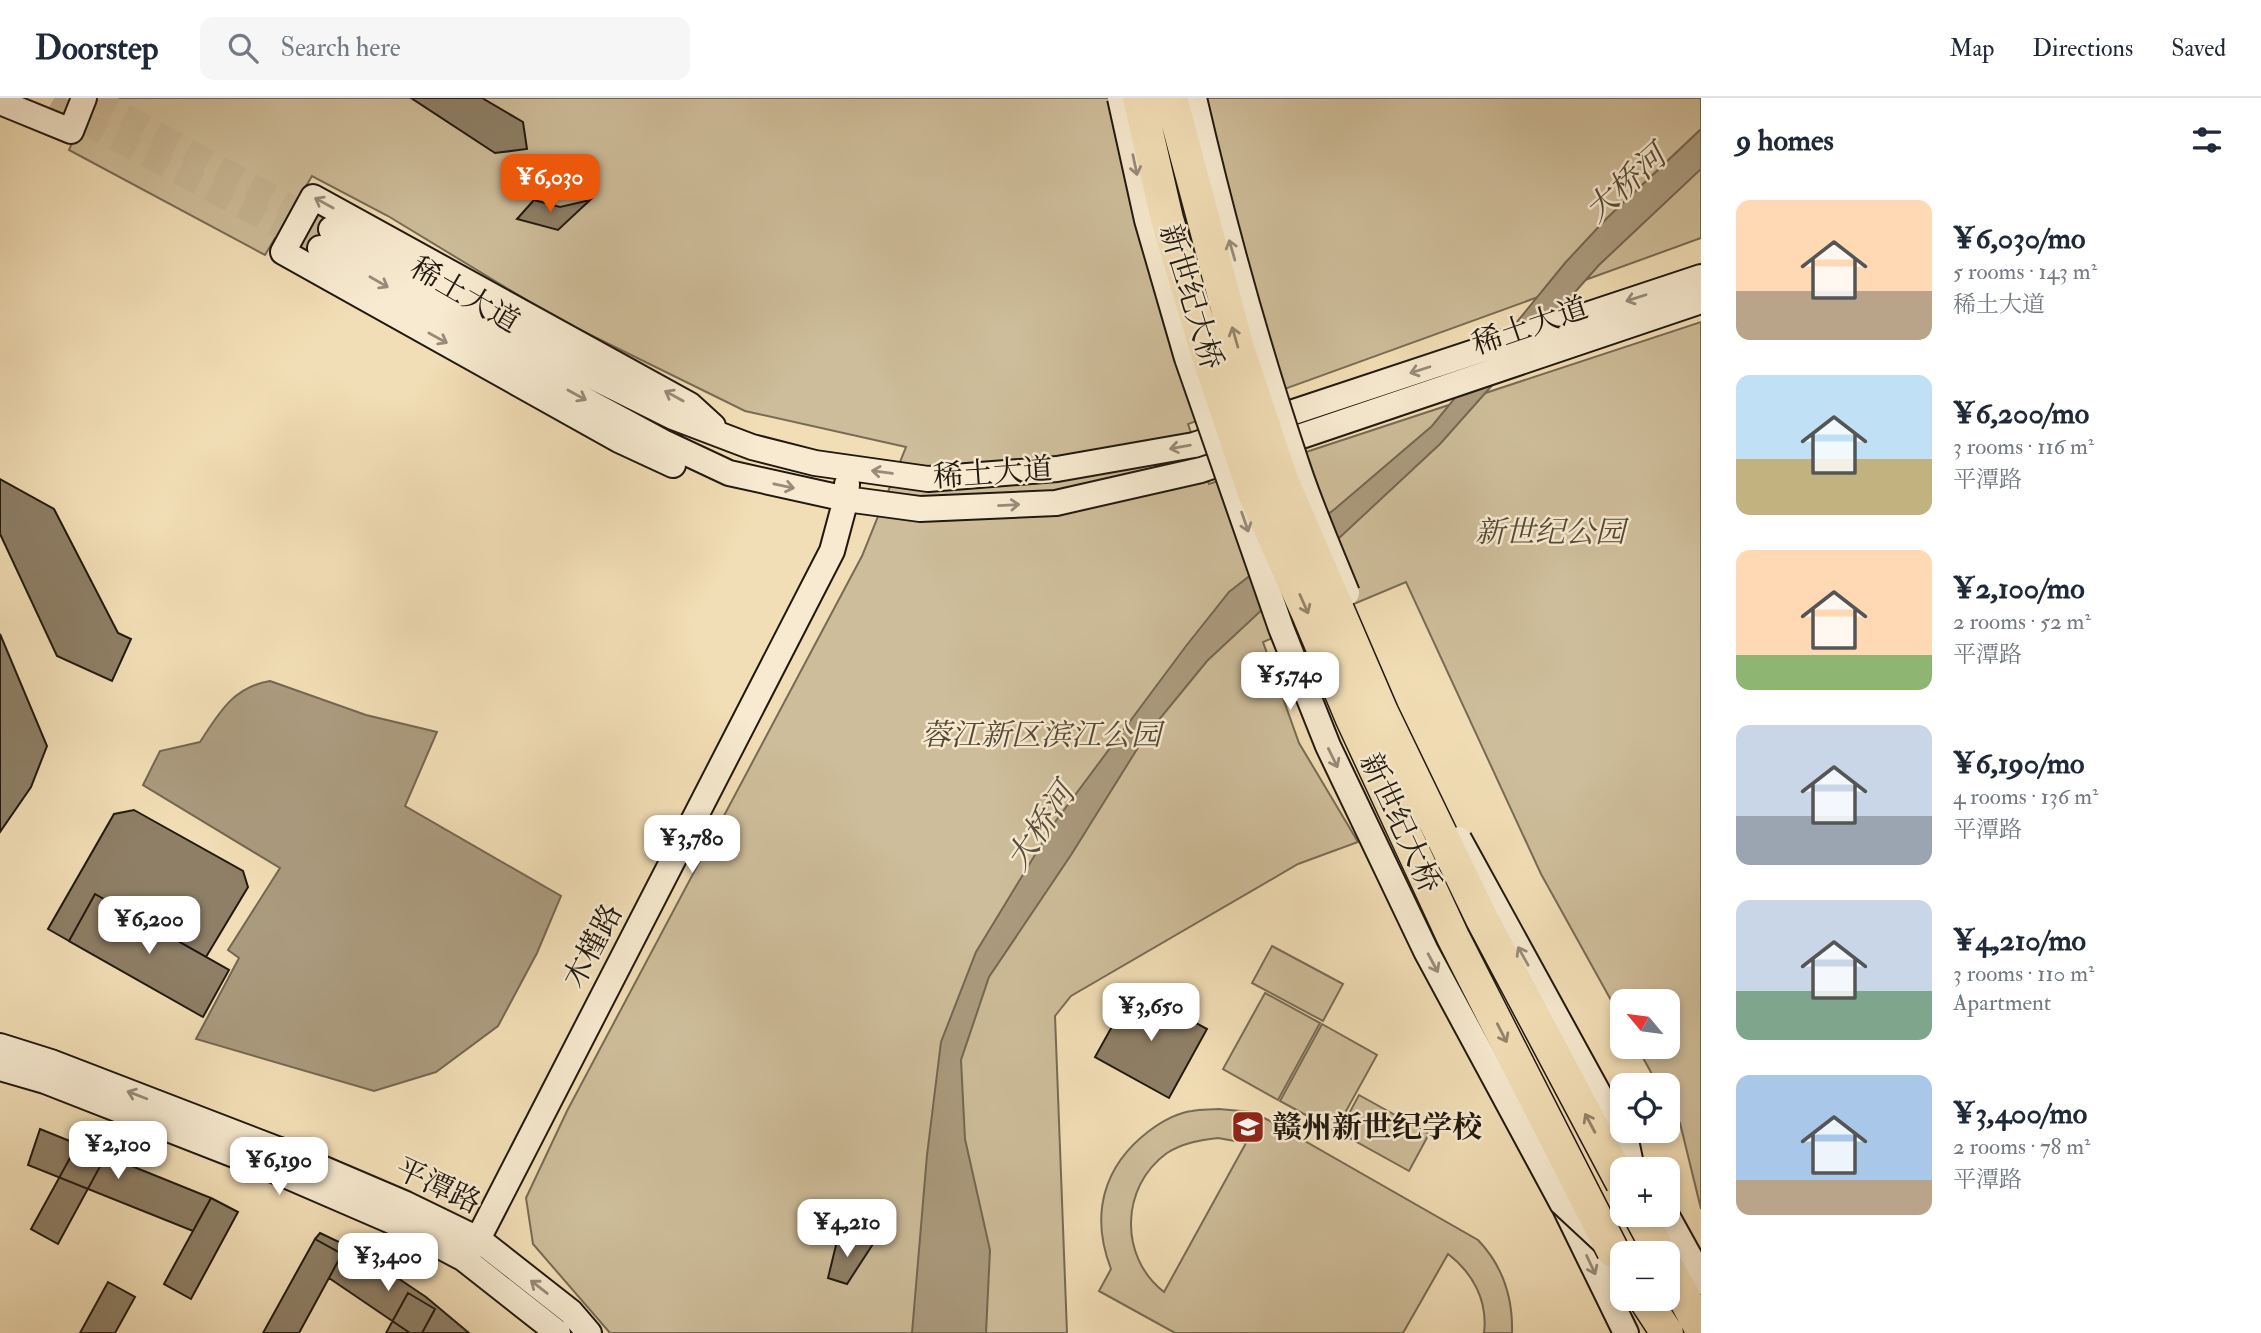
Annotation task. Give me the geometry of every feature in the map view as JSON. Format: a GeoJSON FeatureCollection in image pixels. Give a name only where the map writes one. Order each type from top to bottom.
{"type":"FeatureCollection","features":[{"type":"Feature","properties":{"kind":"highway","name":"新世纪大桥"},"geometry":{"type":"LineString","coordinates":[[1139,98],[1167,219],[1207,353],[1254,493],[1352,719],[1453,936],[1610,1242]]}},
{"type":"Feature","properties":{"kind":"highway","name":"新世纪大桥"},"geometry":{"type":"LineString","coordinates":[[1171,98],[1237,345],[1282,480],[1381,712],[1482,919],[1610,1160]]}},
{"type":"Feature","properties":{"kind":"highway"},"geometry":{"type":"LineString","coordinates":[[1680,1290],[1701,1329]]}},
{"type":"Feature","properties":{"kind":"highway"},"geometry":{"type":"LineString","coordinates":[[1653,1311],[1667,1333]]}},
{"type":"Feature","properties":{"kind":"street"},"geometry":{"type":"LineString","coordinates":[[0,102],[71,131],[84,98]]}},
{"type":"Feature","properties":{"kind":"street"},"geometry":{"type":"LineString","coordinates":[[1120,98],[1147,220],[1187,358],[1281,628],[1323,734],[1426,951],[1562,1203],[1626,1333]]}},
{"type":"Feature","properties":{"kind":"street"},"geometry":{"type":"LineString","coordinates":[[1194,98],[1219,204],[1299,471],[1402,731],[1634,1157]]}},
{"type":"Feature","properties":{"kind":"street"},"geometry":{"type":"LineString","coordinates":[[727,438],[690,405],[313,197],[284,252],[619,440],[673,465],[729,472]]}},
{"type":"Feature","properties":{"kind":"street","name":"稀土大道"},"geometry":{"type":"LineString","coordinates":[[1701,277],[1194,445],[1057,470],[928,479],[803,460],[752,447],[673,417],[326,239],[575,394],[663,442],[729,472],[846,499],[920,509],[1056,502],[1201,470],[1701,301]]}},
{"type":"Feature","properties":{"kind":"street","name":"木槿路"},"geometry":{"type":"LineString","coordinates":[[471,1249],[832,551],[846,499],[848,467]]}},
{"type":"Feature","properties":{"kind":"street","name":"平潭路"},"geometry":{"type":"LineString","coordinates":[[0,1046],[51,1062],[277,1149],[406,1204],[571,1312],[589,1333]]}},
{"type":"Feature","properties":{"kind":"street","name":"平潭路"},"geometry":{"type":"LineString","coordinates":[[0,1068],[45,1081],[273,1170],[398,1224],[471,1249],[558,1333]]}},
{"type":"Feature","properties":{"kind":"street"},"geometry":{"type":"LineString","coordinates":[[1627,1145],[1630,1157]]}},
{"type":"Feature","properties":{"kind":"street"},"geometry":{"type":"LineString","coordinates":[[1562,1203],[1610,1250]]}},
{"type":"Feature","properties":{"kind":"street"},"geometry":{"type":"LineString","coordinates":[[1656,1227],[1701,1282]]}},
{"type":"Feature","properties":{"kind":"street"},"geometry":{"type":"LineString","coordinates":[[1657,1227],[1701,1277]]}},
{"type":"Feature","properties":{"kind":"street"},"geometry":{"type":"LineString","coordinates":[[1627,1311],[1632,1333]]}},
{"type":"Feature","properties":{"kind":"green space","name":"蓉江新区滨江公园"},"geometry":{"type":"Polygon","coordinates":[[[91,98],[1701,98],[1701,238],[1188,424],[1209,484],[1701,322],[1701,1209],[1680,1123],[1680,1073],[1651,1073],[1644,1059],[1680,1059],[1680,989],[1610,989],[1610,998],[1541,874],[1406,582],[1263,642],[1299,743],[1358,842],[1298,864],[1071,996],[1055,1016],[1067,1333],[610,1333],[533,1244],[526,1198],[567,1111],[862,556],[906,447],[745,411],[556,318],[388,216],[312,176],[265,255],[69,150],[91,98]]]}},
{"type":"Feature","properties":{"kind":"green space"},"geometry":{"type":"Polygon","coordinates":[[[1272,946],[1343,984],[1323,1021],[1252,983],[1272,946]]]}},
{"type":"Feature","properties":{"kind":"green space"},"geometry":{"type":"Polygon","coordinates":[[[1265,993],[1320,1023],[1278,1100],[1223,1069],[1265,993]]]}},
{"type":"Feature","properties":{"kind":"green space"},"geometry":{"type":"Polygon","coordinates":[[[1322,1024],[1377,1055],[1335,1131],[1280,1101],[1322,1024]]]}},
{"type":"Feature","properties":{"kind":"green space"},"geometry":{"type":"Polygon","coordinates":[[[1359,1095],[1429,1134],[1409,1171],[1339,1132],[1359,1095]]]}},
{"type":"Feature","properties":{"kind":"green space"},"geometry":{"type":"Polygon","coordinates":[[[1219,1109],[1252,1112],[1268,1120],[1478,1240],[1494,1260],[1505,1283],[1511,1307],[1512,1333],[1484,1333],[1484,1310],[1477,1289],[1465,1270],[1448,1254],[1403,1333],[1175,1333],[1099,1291],[1111,1269],[1102,1230],[1105,1193],[1121,1160],[1149,1131],[1169,1118],[1186,1112],[1219,1109]],[[1218,1138],[1179,1147],[1167,1153],[1152,1167],[1140,1184],[1131,1222],[1133,1242],[1149,1277],[1164,1292],[1246,1143],[1218,1138]]]}},
{"type":"Feature","properties":{"kind":"shaded area"},"geometry":{"type":"Polygon","coordinates":[[[1701,129],[1701,169],[1599,265],[1440,444],[1207,661],[1144,738],[1071,855],[989,977],[961,1060],[965,1139],[990,1250],[986,1333],[912,1333],[927,1155],[941,1042],[976,952],[1055,822],[1229,592],[1336,508],[1432,426],[1565,263],[1605,220],[1701,129]]]}},
{"type":"Feature","properties":{"kind":"shaded area"},"geometry":{"type":"Polygon","coordinates":[[[270,681],[366,715],[437,732],[405,806],[561,896],[537,953],[498,1026],[436,1072],[374,1091],[196,1039],[239,958],[228,950],[280,868],[143,785],[160,751],[200,742],[228,703],[237,695],[257,684],[270,681]]]}},
{"type":"Feature","properties":{"kind":"building"},"geometry":{"type":"Polygon","coordinates":[[[411,98],[482,98],[523,122],[527,149],[495,153],[411,98]]]}},
{"type":"Feature","properties":{"kind":"building"},"geometry":{"type":"Polygon","coordinates":[[[534,200],[560,207],[590,200],[558,230],[517,219],[534,200]]]}},
{"type":"Feature","properties":{"kind":"building"},"geometry":{"type":"Polygon","coordinates":[[[0,479],[54,509],[118,633],[131,639],[112,681],[57,656],[0,534],[0,479]]]}},
{"type":"Feature","properties":{"kind":"building"},"geometry":{"type":"Polygon","coordinates":[[[0,634],[47,746],[31,787],[0,832],[0,634]]]}},
{"type":"Feature","properties":{"kind":"building"},"geometry":{"type":"Polygon","coordinates":[[[134,810],[243,871],[248,887],[206,957],[95,894],[69,941],[48,929],[114,814],[134,810]]]}},
{"type":"Feature","properties":{"kind":"building"},"geometry":{"type":"Polygon","coordinates":[[[95,894],[229,970],[203,1017],[69,941],[95,894]]]}},
{"type":"Feature","properties":{"kind":"building"},"geometry":{"type":"Polygon","coordinates":[[[1133,989],[1207,1029],[1169,1098],[1095,1057],[1133,989]]]}},
{"type":"Feature","properties":{"kind":"building"},"geometry":{"type":"Polygon","coordinates":[[[40,1129],[211,1198],[193,1231],[28,1165],[40,1129]]]}},
{"type":"Feature","properties":{"kind":"building"},"geometry":{"type":"Polygon","coordinates":[[[76,1147],[103,1161],[58,1244],[31,1229],[76,1147]]]}},
{"type":"Feature","properties":{"kind":"building"},"geometry":{"type":"Polygon","coordinates":[[[211,1198],[238,1212],[191,1299],[164,1284],[211,1198]]]}},
{"type":"Feature","properties":{"kind":"building"},"geometry":{"type":"Polygon","coordinates":[[[320,1233],[356,1250],[426,1297],[469,1333],[410,1333],[329,1278],[342,1254],[315,1239],[320,1233]]]}},
{"type":"Feature","properties":{"kind":"building"},"geometry":{"type":"Polygon","coordinates":[[[838,1237],[873,1244],[847,1284],[828,1278],[838,1237]]]}},
{"type":"Feature","properties":{"kind":"building"},"geometry":{"type":"Polygon","coordinates":[[[315,1239],[342,1254],[299,1333],[263,1333],[315,1239]]]}},
{"type":"Feature","properties":{"kind":"building"},"geometry":{"type":"Polygon","coordinates":[[[108,1282],[135,1297],[115,1333],[80,1333],[108,1282]]]}},
{"type":"Feature","properties":{"kind":"building"},"geometry":{"type":"Polygon","coordinates":[[[408,1293],[435,1309],[422,1333],[386,1333],[408,1293]]]}},
{"type":"Feature","properties":{"kind":"tunnel"},"geometry":{"type":"LineString","coordinates":[[93,98],[331,229]]}},
{"type":"Feature","properties":{"kind":"tunnel"},"geometry":{"type":"LineString","coordinates":[[51,104],[320,248]]}},
{"type":"Feature","properties":{"kind":"place","name":"赣州新世纪学校"},"geometry":{"type":"Point","coordinates":[1248,1127]}},
{"type":"Feature","properties":{"kind":"water label","name":"大桥河"},"geometry":{"type":"Point","coordinates":[1626,184]}},
{"type":"Feature","properties":{"kind":"water label","name":"大桥河"},"geometry":{"type":"Point","coordinates":[1041,827]}},
{"type":"Feature","properties":{"kind":"park label","name":"新世纪公园"},"geometry":{"type":"Point","coordinates":[1550,532]}}]}
